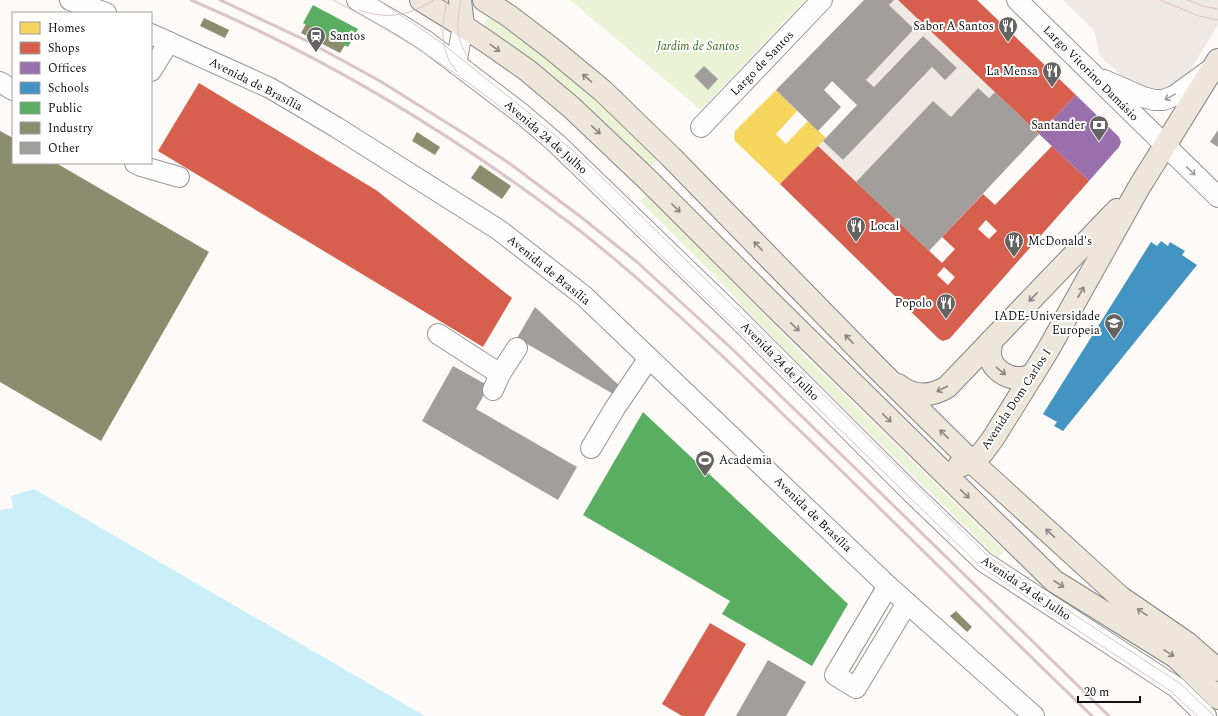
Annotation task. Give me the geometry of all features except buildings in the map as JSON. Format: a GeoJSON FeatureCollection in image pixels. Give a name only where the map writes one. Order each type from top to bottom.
{"type":"FeatureCollection","features":[{"type":"Feature","properties":{"kind":"main road","name":"Avenida 24 de Julho"},"geometry":{"type":"LineString","coordinates":[[421,0],[463,26],[527,70],[577,113],[648,180],[1054,581],[1176,657],[1218,698]]}},
{"type":"Feature","properties":{"kind":"main road"},"geometry":{"type":"LineString","coordinates":[[460,0],[463,26]]}},
{"type":"Feature","properties":{"kind":"main road"},"geometry":{"type":"LineString","coordinates":[[463,26],[484,0],[509,16],[551,48],[603,91],[671,157],[876,367],[972,462],[1120,597],[1187,643],[1218,670]]}},
{"type":"Feature","properties":{"kind":"main road","name":"Avenida Dom Carlos I"},"geometry":{"type":"LineString","coordinates":[[928,457],[950,466],[961,466],[972,462],[990,444],[1048,350],[1138,189],[1216,64]]}},
{"type":"Feature","properties":{"kind":"main road","name":"Avenida Dom Carlos I"},"geometry":{"type":"LineString","coordinates":[[876,367],[903,390],[915,394],[932,394],[941,391],[952,383],[1138,189]]}},
{"type":"Feature","properties":{"kind":"main road"},"geometry":{"type":"LineString","coordinates":[[991,341],[990,354],[993,364],[999,371],[1007,376],[1015,378],[1023,378],[1033,374]]}},
{"type":"Feature","properties":{"kind":"street"},"geometry":{"type":"LineString","coordinates":[[70,0],[103,12]]}},
{"type":"Feature","properties":{"kind":"street","name":"Avenida 24 de Julho"},"geometry":{"type":"LineString","coordinates":[[357,0],[404,27],[456,64],[522,114],[556,143],[741,322],[913,494],[984,562],[1176,687],[1206,716]]}},
{"type":"Feature","properties":{"kind":"street","name":"Largo de Santos"},"geometry":{"type":"LineString","coordinates":[[702,127],[822,0]]}},
{"type":"Feature","properties":{"kind":"street","name":"Largo Vitorino Damásio"},"geometry":{"type":"LineString","coordinates":[[1016,0],[1218,198]]}},
{"type":"Feature","properties":{"kind":"street"},"geometry":{"type":"LineString","coordinates":[[456,64],[463,26]]}},
{"type":"Feature","properties":{"kind":"street"},"geometry":{"type":"LineString","coordinates":[[152,67],[160,38]]}},
{"type":"Feature","properties":{"kind":"street","name":"Avenida de Brasília"},"geometry":{"type":"LineString","coordinates":[[160,38],[270,88],[336,127],[499,230],[584,296],[888,586],[1034,716]]}},
{"type":"Feature","properties":{"kind":"street"},"geometry":{"type":"LineString","coordinates":[[1095,76],[1143,97],[1159,101],[1169,99],[1216,64]]}},
{"type":"Feature","properties":{"kind":"street"},"geometry":{"type":"LineString","coordinates":[[0,82],[12,89]]}},
{"type":"Feature","properties":{"kind":"street"},"geometry":{"type":"LineString","coordinates":[[137,164],[178,177]]}},
{"type":"Feature","properties":{"kind":"street"},"geometry":{"type":"LineString","coordinates":[[438,334],[496,382],[517,348]]}},
{"type":"Feature","properties":{"kind":"street"},"geometry":{"type":"LineString","coordinates":[[591,448],[615,408],[649,358]]}},
{"type":"Feature","properties":{"kind":"street"},"geometry":{"type":"LineString","coordinates":[[888,586],[835,675],[856,688],[907,603]]}},
{"type":"Feature","properties":{"kind":"green space","name":"Jardim de Santos"},"geometry":{"type":"Polygon","coordinates":[[[570,0],[805,0],[701,110],[570,0]]]}},
{"type":"Feature","properties":{"kind":"green space"},"geometry":{"type":"Polygon","coordinates":[[[491,18],[588,91],[659,159],[650,168],[484,27],[485,20],[491,18]]]}},
{"type":"Feature","properties":{"kind":"green space"},"geometry":{"type":"Polygon","coordinates":[[[647,193],[800,352],[1004,551],[998,558],[787,352],[708,269],[640,201],[647,193]]]}},
{"type":"Feature","properties":{"kind":"shaded area"},"geometry":{"type":"Polygon","coordinates":[[[894,0],[898,0],[995,92],[989,98],[978,88],[951,117],[933,101],[856,182],[818,146],[823,141],[843,160],[932,67],[945,80],[957,68],[923,36],[874,87],[866,80],[914,29],[889,5],[894,0]]]}},
{"type":"Feature","properties":{"kind":"shaded area"},"geometry":{"type":"Polygon","coordinates":[[[1063,0],[1218,0],[1218,25],[1185,79],[1165,91],[1149,90],[1125,79],[1100,56],[1094,30],[1063,0]]]}},
{"type":"Feature","properties":{"kind":"water"},"geometry":{"type":"Polygon","coordinates":[[[34,489],[425,716],[0,716],[0,510],[13,508],[11,496],[34,489]]]}},
{"type":"Feature","properties":{"kind":"tram line"},"geometry":{"type":"LineString","coordinates":[[333,0],[387,30],[439,62],[489,98],[548,146],[981,567],[1172,692],[1197,716]]}},
{"type":"Feature","properties":{"kind":"tram line"},"geometry":{"type":"LineString","coordinates":[[378,0],[444,45],[529,113],[587,163],[989,557],[1181,684],[1214,716]]}},
{"type":"Feature","properties":{"kind":"tram line"},"geometry":{"type":"LineString","coordinates":[[359,10],[380,15],[398,15],[416,10],[434,0]]}},
{"type":"Feature","properties":{"kind":"tram line"},"geometry":{"type":"LineString","coordinates":[[447,0],[443,29],[444,46],[447,55],[457,72]]}},
{"type":"Feature","properties":{"kind":"tram line"},"geometry":{"type":"LineString","coordinates":[[461,0],[458,18],[458,34],[460,42],[474,65]]}},
{"type":"Feature","properties":{"kind":"tram line"},"geometry":{"type":"LineString","coordinates":[[1160,0],[1199,16],[1218,20]]}},
{"type":"Feature","properties":{"kind":"tram line"},"geometry":{"type":"LineString","coordinates":[[1187,0],[1203,6],[1218,9]]}},
{"type":"Feature","properties":{"kind":"railway"},"geometry":{"type":"LineString","coordinates":[[191,0],[291,47],[388,100],[435,129],[527,191],[615,259],[725,358],[1092,716]]}},
{"type":"Feature","properties":{"kind":"railway"},"geometry":{"type":"LineString","coordinates":[[220,0],[305,40],[380,81],[468,136],[509,163],[581,217],[637,262],[730,347],[1109,716]]}},
{"type":"Feature","properties":{"kind":"place","name":"Sabor A Santos"},"geometry":{"type":"Point","coordinates":[1008,43]}},
{"type":"Feature","properties":{"kind":"place","name":"Santos"},"geometry":{"type":"Point","coordinates":[316,53]}},
{"type":"Feature","properties":{"kind":"place","name":"La Mensa"},"geometry":{"type":"Point","coordinates":[1052,88]}},
{"type":"Feature","properties":{"kind":"place","name":"Santander"},"geometry":{"type":"Point","coordinates":[1099,142]}},
{"type":"Feature","properties":{"kind":"place","name":"Local"},"geometry":{"type":"Point","coordinates":[856,243]}},
{"type":"Feature","properties":{"kind":"place","name":"McDonald's"},"geometry":{"type":"Point","coordinates":[1014,258]}},
{"type":"Feature","properties":{"kind":"place","name":"Popolo"},"geometry":{"type":"Point","coordinates":[946,320]}},
{"type":"Feature","properties":{"kind":"place","name":"IADE-Universidade Europeia"},"geometry":{"type":"Point","coordinates":[1114,340]}},
{"type":"Feature","properties":{"kind":"place","name":"Academia"},"geometry":{"type":"Point","coordinates":[705,477]}}]}
